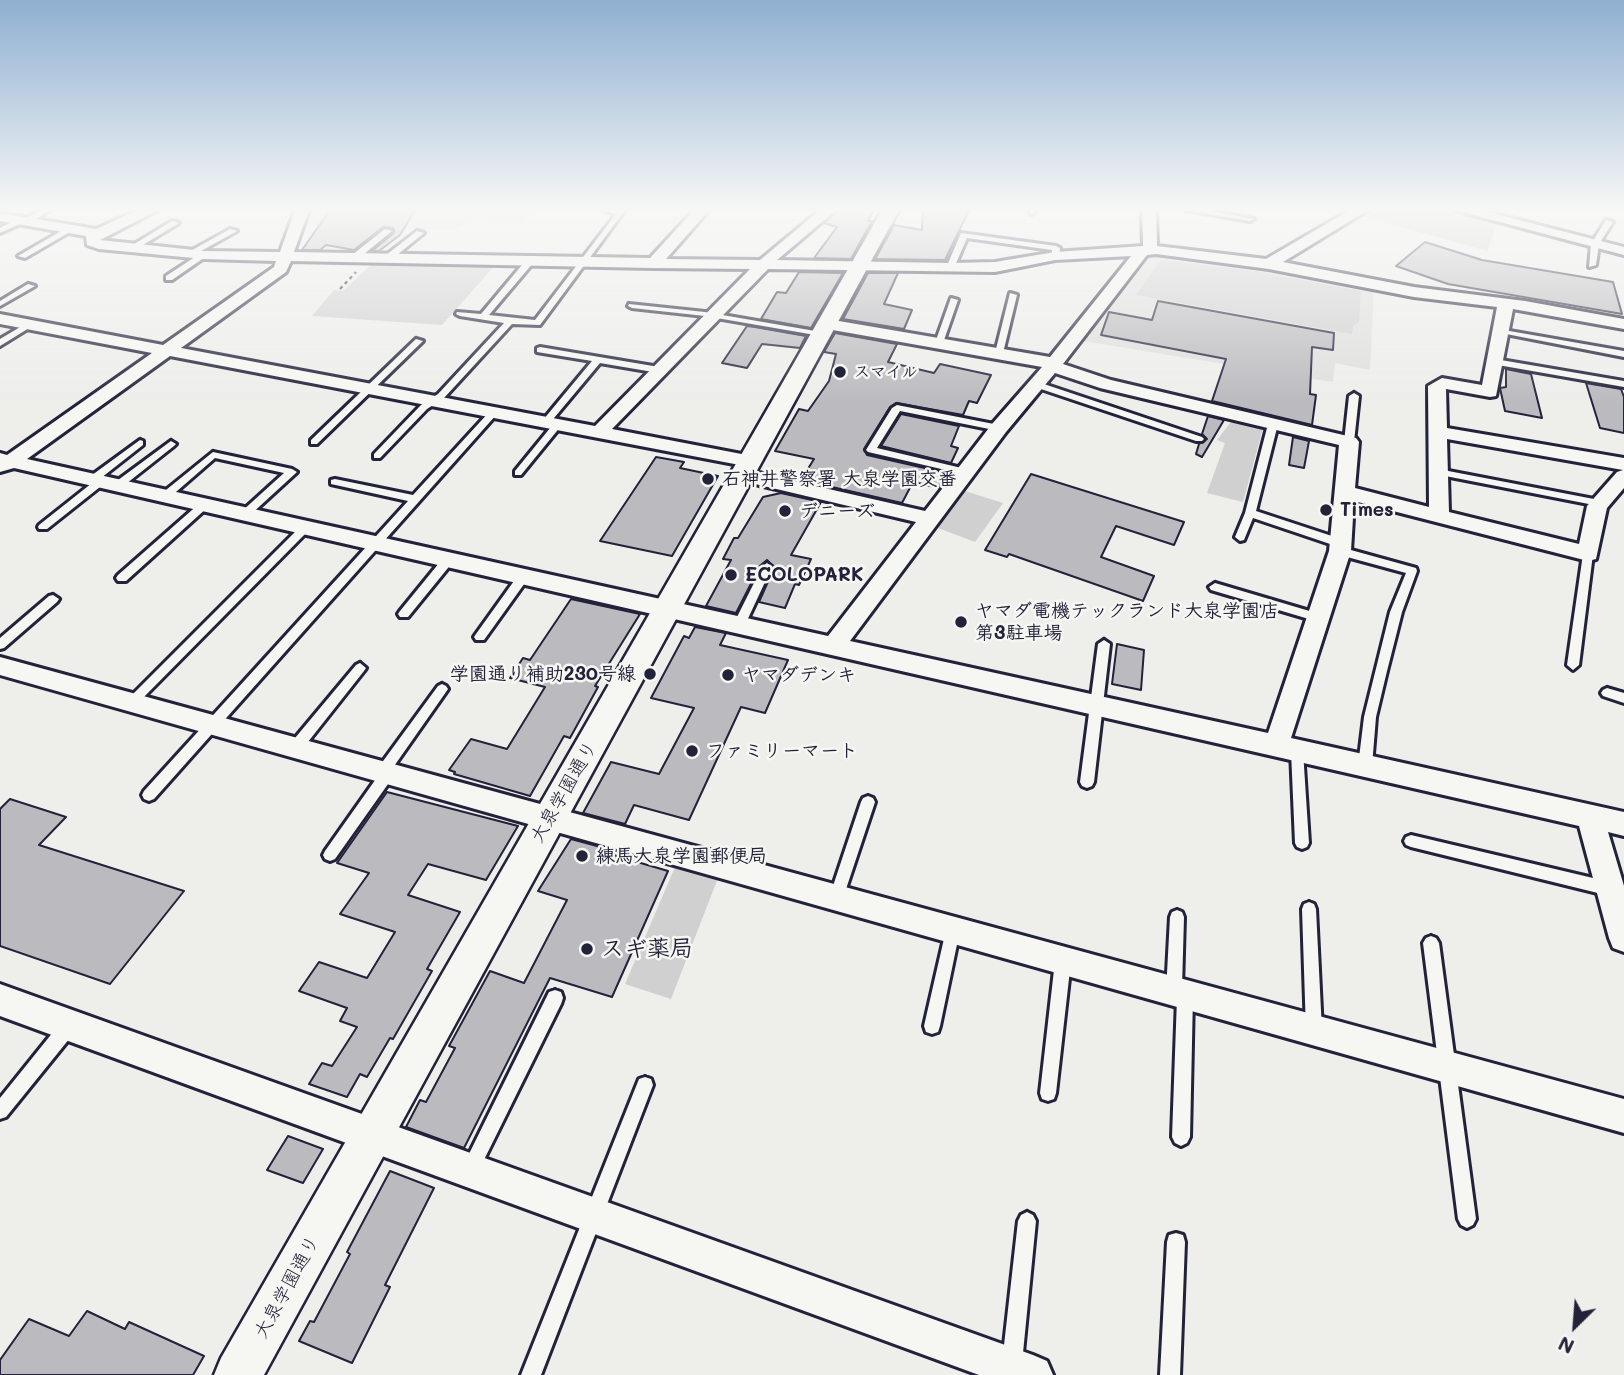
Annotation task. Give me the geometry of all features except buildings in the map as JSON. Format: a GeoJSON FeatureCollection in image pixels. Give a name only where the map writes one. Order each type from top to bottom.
{"type":"FeatureCollection","features":[{"type":"Feature","properties":{"kind":"street"},"geometry":{"type":"LineString","coordinates":[[4,463],[274,274]]}},
{"type":"Feature","properties":{"kind":"street"},"geometry":{"type":"LineString","coordinates":[[600,432],[710,316],[754,274]]}},
{"type":"Feature","properties":{"kind":"street","name":"大泉学園通り"},"geometry":{"type":"LineString","coordinates":[[238,1375],[856,274]]}},
{"type":"Feature","properties":{"kind":"street"},"geometry":{"type":"LineString","coordinates":[[834,646],[999,428],[1127,274]]}},
{"type":"Feature","properties":{"kind":"street"},"geometry":{"type":"LineString","coordinates":[[1322,274],[1414,292],[1624,324]]}},
{"type":"Feature","properties":{"kind":"street"},"geometry":{"type":"LineString","coordinates":[[1439,516],[1437,386],[1442,383],[1490,392],[1506,304]]}},
{"type":"Feature","properties":{"kind":"street"},"geometry":{"type":"LineString","coordinates":[[0,319],[600,432],[746,468],[931,519]]}},
{"type":"Feature","properties":{"kind":"street"},"geometry":{"type":"LineString","coordinates":[[824,329],[939,343],[1044,361],[1106,384],[1349,442],[1340,547],[1286,748]]}},
{"type":"Feature","properties":{"kind":"street"},"geometry":{"type":"LineString","coordinates":[[1437,432],[1624,464]]}},
{"type":"Feature","properties":{"kind":"street"},"geometry":{"type":"LineString","coordinates":[[4,463],[104,482],[1624,824]]}},
{"type":"Feature","properties":{"kind":"street"},"geometry":{"type":"LineString","coordinates":[[1345,492],[1588,554],[1615,490]]}},
{"type":"Feature","properties":{"kind":"street"},"geometry":{"type":"LineString","coordinates":[[0,666],[1624,1116]]}},
{"type":"Feature","properties":{"kind":"street"},"geometry":{"type":"LineString","coordinates":[[1590,816],[1624,938]]}},
{"type":"Feature","properties":{"kind":"street"},"geometry":{"type":"LineString","coordinates":[[0,1000],[1018,1372]]}},
{"type":"Feature","properties":{"kind":"lane"},"geometry":{"type":"LineString","coordinates":[[169,278],[173,274]]}},
{"type":"Feature","properties":{"kind":"lane"},"geometry":{"type":"LineString","coordinates":[[484,317],[519,274]]}},
{"type":"Feature","properties":{"kind":"lane"},"geometry":{"type":"LineString","coordinates":[[460,314],[537,323],[573,274]]}},
{"type":"Feature","properties":{"kind":"lane"},"geometry":{"type":"LineString","coordinates":[[0,304],[31,286]]}},
{"type":"Feature","properties":{"kind":"lane"},"geometry":{"type":"LineString","coordinates":[[999,353],[1013,295]]}},
{"type":"Feature","properties":{"kind":"lane"},"geometry":{"type":"LineString","coordinates":[[939,343],[954,300]]}},
{"type":"Feature","properties":{"kind":"lane"},"geometry":{"type":"LineString","coordinates":[[632,306],[824,329]]}},
{"type":"Feature","properties":{"kind":"lane"},"geometry":{"type":"LineString","coordinates":[[377,456],[441,396],[510,321]]}},
{"type":"Feature","properties":{"kind":"lane"},"geometry":{"type":"LineString","coordinates":[[0,344],[30,325]]}},
{"type":"Feature","properties":{"kind":"lane"},"geometry":{"type":"LineString","coordinates":[[1502,331],[1624,354]]}},
{"type":"Feature","properties":{"kind":"lane"},"geometry":{"type":"LineString","coordinates":[[314,442],[419,341]]}},
{"type":"Feature","properties":{"kind":"lane"},"geometry":{"type":"LineString","coordinates":[[540,350],[659,370]]}},
{"type":"Feature","properties":{"kind":"lane"},"geometry":{"type":"LineString","coordinates":[[518,473],[598,360]]}},
{"type":"Feature","properties":{"kind":"lane"},"geometry":{"type":"LineString","coordinates":[[1495,362],[1624,384]]}},
{"type":"Feature","properties":{"kind":"lane"},"geometry":{"type":"LineString","coordinates":[[1035,384],[1199,439]]}},
{"type":"Feature","properties":{"kind":"lane"},"geometry":{"type":"LineString","coordinates":[[1349,442],[1354,396]]}},
{"type":"Feature","properties":{"kind":"lane"},"geometry":{"type":"LineString","coordinates":[[967,472],[871,450],[897,408],[999,428]]}},
{"type":"Feature","properties":{"kind":"lane"},"geometry":{"type":"LineString","coordinates":[[149,795],[494,412]]}},
{"type":"Feature","properties":{"kind":"lane"},"geometry":{"type":"LineString","coordinates":[[1240,537],[1250,513],[1273,424]]}},
{"type":"Feature","properties":{"kind":"lane"},"geometry":{"type":"LineString","coordinates":[[104,482],[140,443]]}},
{"type":"Feature","properties":{"kind":"lane"},"geometry":{"type":"LineString","coordinates":[[43,527],[104,482],[171,444]]}},
{"type":"Feature","properties":{"kind":"lane"},"geometry":{"type":"LineString","coordinates":[[165,496],[213,455],[292,472],[245,514]]}},
{"type":"Feature","properties":{"kind":"lane"},"geometry":{"type":"LineString","coordinates":[[1438,472],[1615,490]]}},
{"type":"Feature","properties":{"kind":"lane"},"geometry":{"type":"LineString","coordinates":[[335,482],[415,499]]}},
{"type":"Feature","properties":{"kind":"lane"},"geometry":{"type":"LineString","coordinates":[[122,578],[204,505]]}},
{"type":"Feature","properties":{"kind":"lane"},"geometry":{"type":"LineString","coordinates":[[1250,513],[1412,571],[1396,612],[1381,671],[1370,717],[1365,766]]}},
{"type":"Feature","properties":{"kind":"lane"},"geometry":{"type":"LineString","coordinates":[[132,702],[305,528]]}},
{"type":"Feature","properties":{"kind":"lane"},"geometry":{"type":"LineString","coordinates":[[1573,665],[1588,554]]}},
{"type":"Feature","properties":{"kind":"lane"},"geometry":{"type":"LineString","coordinates":[[404,614],[449,559]]}},
{"type":"Feature","properties":{"kind":"lane"},"geometry":{"type":"LineString","coordinates":[[739,625],[767,567]]}},
{"type":"Feature","properties":{"kind":"lane"},"geometry":{"type":"LineString","coordinates":[[480,637],[523,577]]}},
{"type":"Feature","properties":{"kind":"lane"},"geometry":{"type":"LineString","coordinates":[[1215,587],[1319,618]]}},
{"type":"Feature","properties":{"kind":"lane"},"geometry":{"type":"LineString","coordinates":[[0,645],[53,599]]}},
{"type":"Feature","properties":{"kind":"lane"},"geometry":{"type":"LineString","coordinates":[[1087,782],[1104,644]]}},
{"type":"Feature","properties":{"kind":"lane"},"geometry":{"type":"LineString","coordinates":[[295,748],[360,668]]}},
{"type":"Feature","properties":{"kind":"lane"},"geometry":{"type":"LineString","coordinates":[[330,855],[442,689]]}},
{"type":"Feature","properties":{"kind":"lane"},"geometry":{"type":"LineString","coordinates":[[1607,693],[1624,698]]}},
{"type":"Feature","properties":{"kind":"lane"},"geometry":{"type":"LineString","coordinates":[[1286,748],[1302,843]]}},
{"type":"Feature","properties":{"kind":"lane"},"geometry":{"type":"LineString","coordinates":[[836,898],[868,802]]}},
{"type":"Feature","properties":{"kind":"lane"},"geometry":{"type":"LineString","coordinates":[[1411,841],[1610,889]]}},
{"type":"Feature","properties":{"kind":"lane"},"geometry":{"type":"LineString","coordinates":[[1309,909],[1314,1031]]}},
{"type":"Feature","properties":{"kind":"lane"},"geometry":{"type":"LineString","coordinates":[[1177,917],[1181,1137]]}},
{"type":"Feature","properties":{"kind":"lane"},"geometry":{"type":"LineString","coordinates":[[932,1026],[953,930]]}},
{"type":"Feature","properties":{"kind":"lane"},"geometry":{"type":"LineString","coordinates":[[1431,943],[1467,1219]]}},
{"type":"Feature","properties":{"kind":"lane"},"geometry":{"type":"LineString","coordinates":[[1048,1093],[1063,961]]}},
{"type":"Feature","properties":{"kind":"lane"},"geometry":{"type":"LineString","coordinates":[[470,1171],[555,998]]}},
{"type":"Feature","properties":{"kind":"lane"},"geometry":{"type":"LineString","coordinates":[[0,1111],[69,1025]]}},
{"type":"Feature","properties":{"kind":"lane"},"geometry":{"type":"LineString","coordinates":[[531,1375],[645,1084]]}},
{"type":"Feature","properties":{"kind":"lane"},"geometry":{"type":"LineString","coordinates":[[1018,1372],[1027,1221]]}},
{"type":"Feature","properties":{"kind":"lane"},"geometry":{"type":"LineString","coordinates":[[1170,1375],[1176,1242]]}},
{"type":"Feature","properties":{"kind":"shaded area"},"geometry":{"type":"Polygon","coordinates":[[[361,274],[487,274],[442,325],[312,316],[334,290],[343,291],[361,274]]]}},
{"type":"Feature","properties":{"kind":"shaded area"},"geometry":{"type":"Polygon","coordinates":[[[1135,274],[1301,274],[1374,288],[1370,370],[1335,363],[1333,382],[1083,341],[1135,274]]]}},
{"type":"Feature","properties":{"kind":"shaded area"},"geometry":{"type":"Polygon","coordinates":[[[1151,274],[1270,274],[1361,291],[1359,322],[1353,326],[1352,334],[1136,295],[1151,274]]]}},
{"type":"Feature","properties":{"kind":"shaded area"},"geometry":{"type":"Polygon","coordinates":[[[1234,418],[1258,424],[1263,428],[1243,502],[1207,493],[1225,443],[1217,440],[1234,418]]]}},
{"type":"Feature","properties":{"kind":"shaded area"},"geometry":{"type":"Polygon","coordinates":[[[965,491],[1003,503],[975,542],[938,528],[965,491]]]}},
{"type":"Feature","properties":{"kind":"shaded area"},"geometry":{"type":"Polygon","coordinates":[[[675,867],[718,878],[671,999],[625,984],[675,867]]]}},
{"type":"Feature","properties":{"kind":"place","name":"スマイル"},"geometry":{"type":"Point","coordinates":[840,372]}},
{"type":"Feature","properties":{"kind":"place","name":"石神井警察署 大泉学園交番"},"geometry":{"type":"Point","coordinates":[708,479]}},
{"type":"Feature","properties":{"kind":"place","name":"Times"},"geometry":{"type":"Point","coordinates":[1326,510]}},
{"type":"Feature","properties":{"kind":"place","name":"デニーズ"},"geometry":{"type":"Point","coordinates":[785,511]}},
{"type":"Feature","properties":{"kind":"place","name":"ECOLOPARK"},"geometry":{"type":"Point","coordinates":[731,575]}},
{"type":"Feature","properties":{"kind":"place","name":"ヤマダ電機テックランド大泉学園店 第3駐車場"},"geometry":{"type":"Point","coordinates":[961,622]}},
{"type":"Feature","properties":{"kind":"place","name":"学園通り補助230号線"},"geometry":{"type":"Point","coordinates":[650,674]}},
{"type":"Feature","properties":{"kind":"place","name":"ヤマダデンキ"},"geometry":{"type":"Point","coordinates":[728,675]}},
{"type":"Feature","properties":{"kind":"place","name":"ファミリーマート"},"geometry":{"type":"Point","coordinates":[692,751]}},
{"type":"Feature","properties":{"kind":"place","name":"練馬大泉学園郵便局"},"geometry":{"type":"Point","coordinates":[582,856]}},
{"type":"Feature","properties":{"kind":"place","name":"スギ薬局"},"geometry":{"type":"Point","coordinates":[587,949]}}]}
